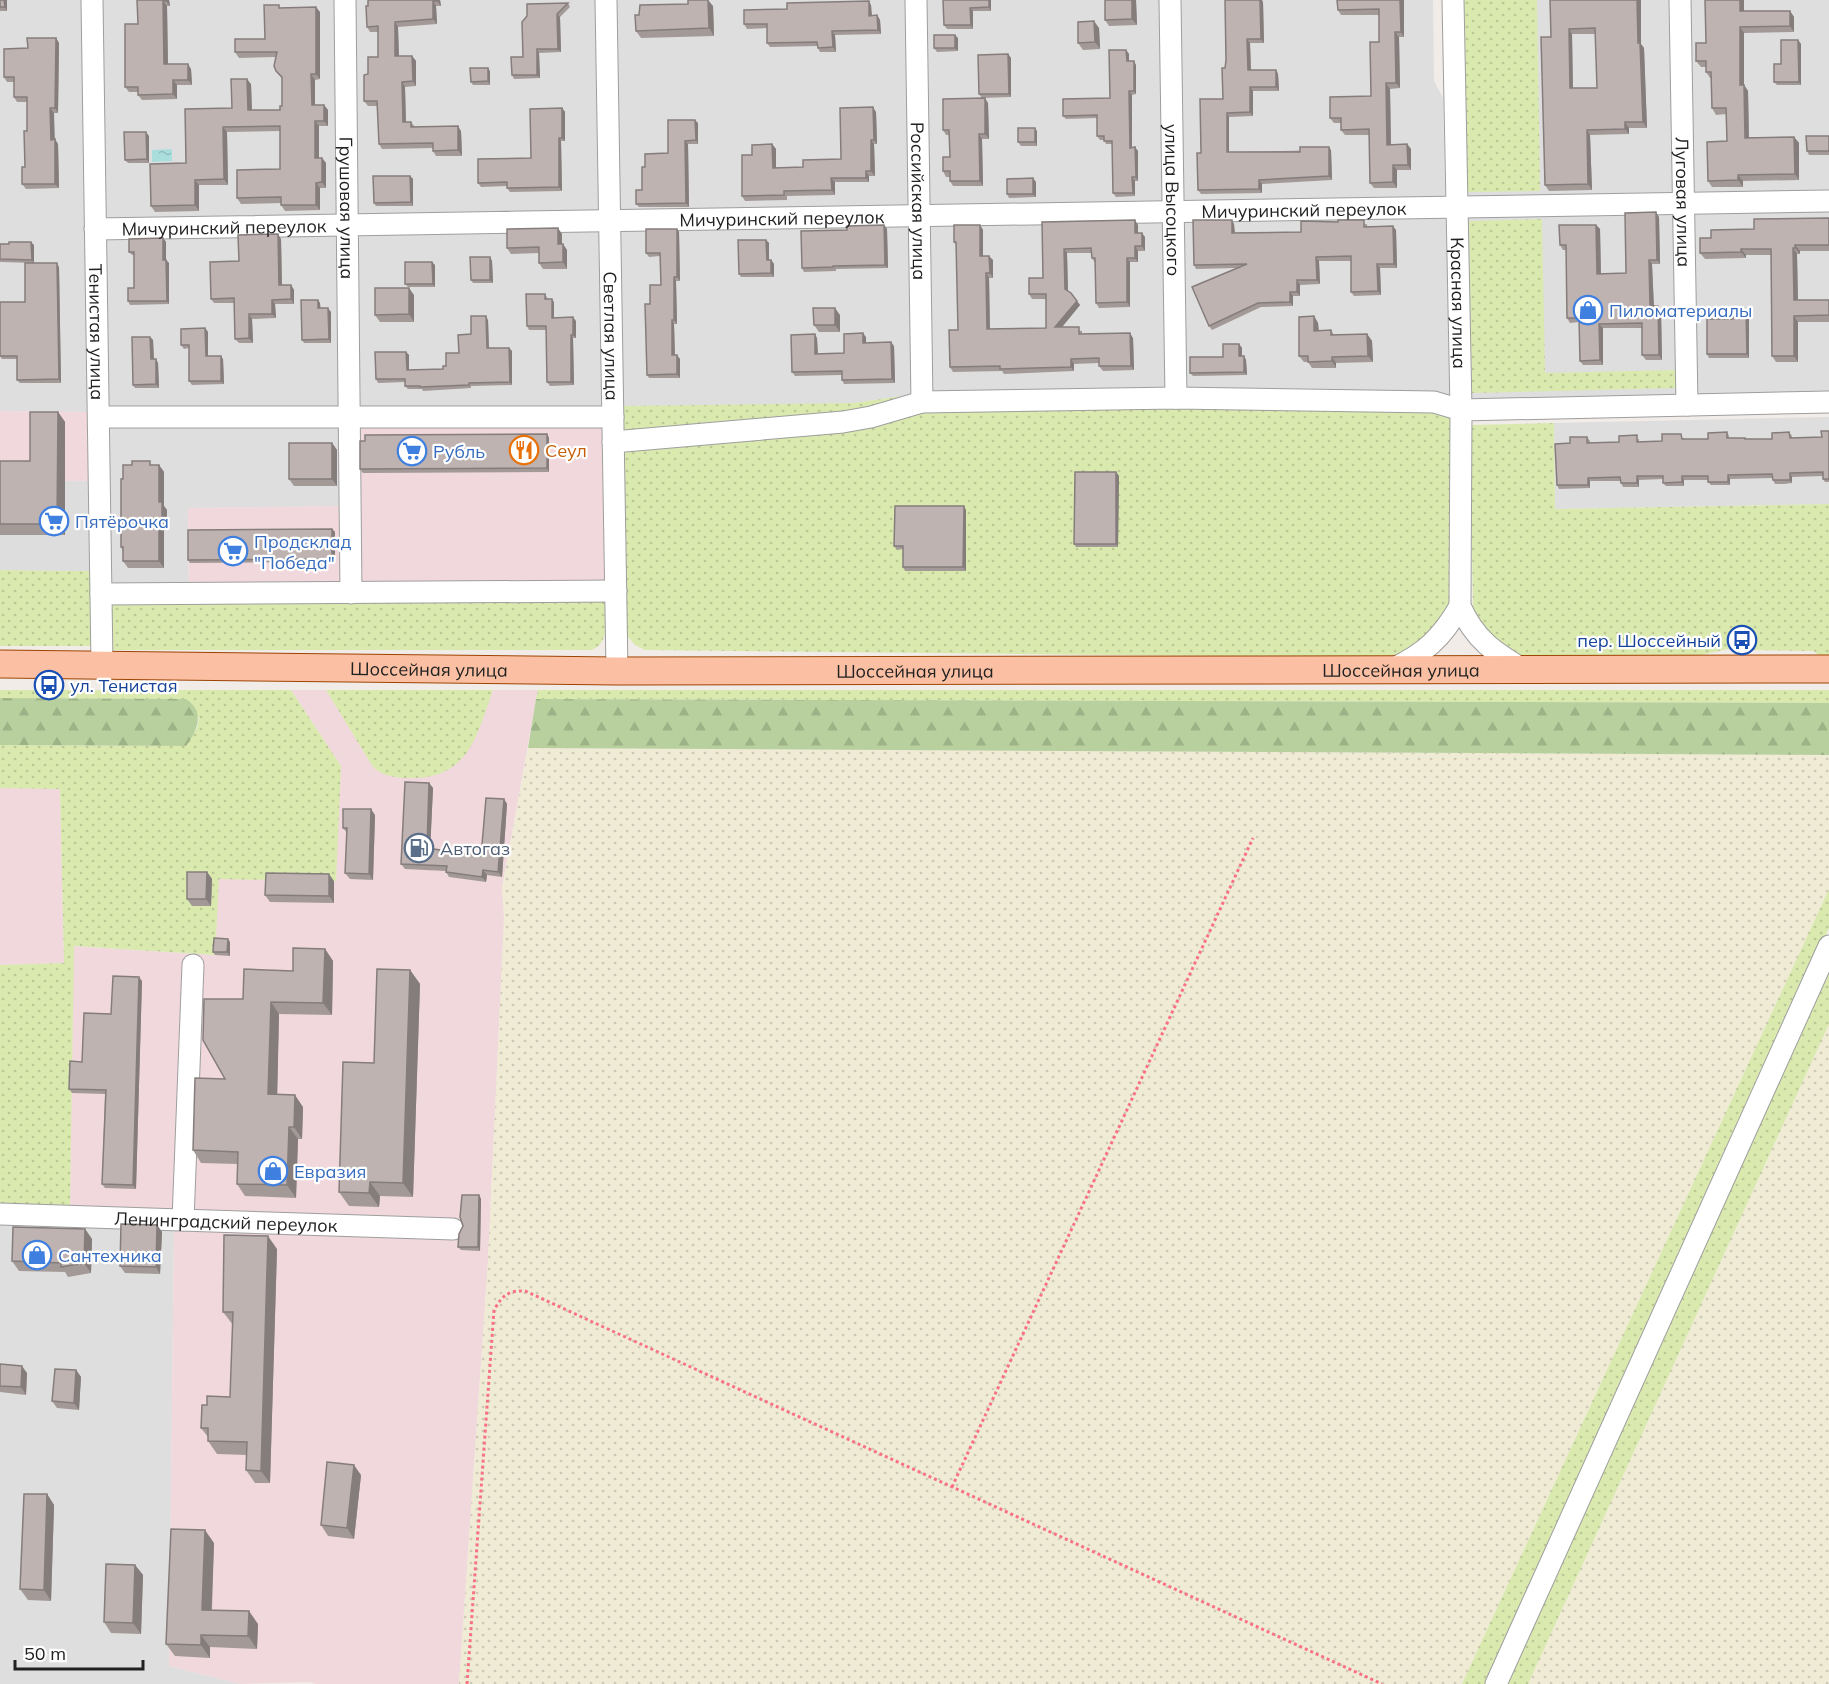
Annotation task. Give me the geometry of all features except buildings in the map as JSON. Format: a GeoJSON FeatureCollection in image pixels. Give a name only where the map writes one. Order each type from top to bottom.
{"type":"FeatureCollection","features":[{"type":"Feature","properties":{"kind":"main road","name":"Шоссейная улица"},"geometry":{"type":"LineString","coordinates":[[0,664],[617,671],[1829,669]]}},
{"type":"Feature","properties":{"kind":"street","name":"Тенистая улица"},"geometry":{"type":"LineString","coordinates":[[92,0],[102,664]]}},
{"type":"Feature","properties":{"kind":"street","name":"Грушовая улица"},"geometry":{"type":"LineString","coordinates":[[345,0],[351,593]]}},
{"type":"Feature","properties":{"kind":"street","name":"Светлая улица"},"geometry":{"type":"LineString","coordinates":[[606,0],[617,671]]}},
{"type":"Feature","properties":{"kind":"street","name":"Российская улица"},"geometry":{"type":"LineString","coordinates":[[916,0],[922,402]]}},
{"type":"Feature","properties":{"kind":"street","name":"улица Высоцкого"},"geometry":{"type":"LineString","coordinates":[[1170,0],[1176,398]]}},
{"type":"Feature","properties":{"kind":"street","name":"Красная улица"},"geometry":{"type":"LineString","coordinates":[[1453,0],[1461,410],[1460,606]]}},
{"type":"Feature","properties":{"kind":"street","name":"Луговая улица"},"geometry":{"type":"LineString","coordinates":[[1680,0],[1688,405]]}},
{"type":"Feature","properties":{"kind":"street","name":"Мичуринский переулок"},"geometry":{"type":"LineString","coordinates":[[95,229],[1829,201]]}},
{"type":"Feature","properties":{"kind":"street"},"geometry":{"type":"LineString","coordinates":[[895,410],[915,383],[922,356]]}},
{"type":"Feature","properties":{"kind":"street"},"geometry":{"type":"LineString","coordinates":[[613,442],[843,422],[922,402],[1176,398],[1434,402],[1461,410],[1829,402]]}},
{"type":"Feature","properties":{"kind":"street"},"geometry":{"type":"LineString","coordinates":[[99,417],[613,417]]}},
{"type":"Feature","properties":{"kind":"street"},"geometry":{"type":"LineString","coordinates":[[101,594],[616,591]]}},
{"type":"Feature","properties":{"kind":"street"},"geometry":{"type":"LineString","coordinates":[[1460,606],[1473,632],[1485,644],[1524,670]]}},
{"type":"Feature","properties":{"kind":"street"},"geometry":{"type":"LineString","coordinates":[[1390,670],[1426,650],[1449,625],[1460,606]]}},
{"type":"Feature","properties":{"kind":"street"},"geometry":{"type":"LineString","coordinates":[[1496,1684],[1829,946]]}},
{"type":"Feature","properties":{"kind":"street"},"geometry":{"type":"LineString","coordinates":[[183,1220],[193,965]]}},
{"type":"Feature","properties":{"kind":"street","name":"Ленинградский переулок"},"geometry":{"type":"LineString","coordinates":[[0,1214],[453,1229]]}},
{"type":"Feature","properties":{"kind":"path"},"geometry":{"type":"LineString","coordinates":[[952,1487],[1253,838]]}},
{"type":"Feature","properties":{"kind":"path"},"geometry":{"type":"LineString","coordinates":[[467,1684],[494,1310],[506,1293],[516,1290],[525,1291],[1382,1684]]}},
{"type":"Feature","properties":{"kind":"shaded area"},"geometry":{"type":"Polygon","coordinates":[[[0,0],[83,0],[91,412],[0,411],[0,0]]]}},
{"type":"Feature","properties":{"kind":"shaded area"},"geometry":{"type":"Polygon","coordinates":[[[102,0],[1433,0],[1434,81],[1443,98],[1450,394],[1153,388],[929,392],[854,403],[346,506],[188,508],[189,602],[109,602],[102,0]]]}},
{"type":"Feature","properties":{"kind":"shaded area"},"geometry":{"type":"Polygon","coordinates":[[[1460,0],[1829,0],[1829,393],[1466,401],[1460,0]]]}},
{"type":"Feature","properties":{"kind":"shaded area"},"geometry":{"type":"Polygon","coordinates":[[[605,407],[606,599],[189,602],[188,508],[345,506],[345,409],[605,407]]]}},
{"type":"Feature","properties":{"kind":"shaded area"},"geometry":{"type":"Polygon","coordinates":[[[0,411],[91,412],[93,571],[0,570],[0,411]]]}},
{"type":"Feature","properties":{"kind":"shaded area"},"geometry":{"type":"Polygon","coordinates":[[[1829,417],[1829,504],[1555,509],[1554,423],[1829,417]]]}},
{"type":"Feature","properties":{"kind":"shaded area"},"geometry":{"type":"Polygon","coordinates":[[[65,481],[92,481],[93,571],[0,570],[0,534],[64,535],[65,481]]]}},
{"type":"Feature","properties":{"kind":"shaded area"},"geometry":{"type":"Polygon","coordinates":[[[291,690],[538,690],[502,888],[504,918],[488,1261],[459,1684],[316,1684],[309,1682],[241,1684],[169,1666],[174,1229],[70,1207],[73,946],[215,955],[218,879],[341,766],[291,690]]]}},
{"type":"Feature","properties":{"kind":"shaded area"},"geometry":{"type":"Polygon","coordinates":[[[528,748],[1829,755],[1829,889],[1462,1684],[459,1684],[488,1261],[504,918],[502,888],[528,748]]]}},
{"type":"Feature","properties":{"kind":"shaded area"},"geometry":{"type":"Polygon","coordinates":[[[0,788],[60,788],[64,963],[0,965],[0,788]]]}},
{"type":"Feature","properties":{"kind":"shaded area"},"geometry":{"type":"Polygon","coordinates":[[[1829,1024],[1829,1684],[1528,1684],[1829,1024]]]}},
{"type":"Feature","properties":{"kind":"shaded area"},"geometry":{"type":"Polygon","coordinates":[[[0,1221],[174,1229],[169,1666],[241,1684],[0,1684],[0,1221]]]}},
{"type":"Feature","properties":{"kind":"green space"},"geometry":{"type":"Polygon","coordinates":[[[1464,0],[1537,0],[1540,191],[1468,192],[1464,0]]]}},
{"type":"Feature","properties":{"kind":"green space"},"geometry":{"type":"Polygon","coordinates":[[[1542,219],[1545,373],[1676,370],[1677,388],[1472,393],[1469,221],[1542,219]]]}},
{"type":"Feature","properties":{"kind":"green space"},"geometry":{"type":"Polygon","coordinates":[[[1153,388],[1450,394],[1454,602],[1443,621],[1401,658],[645,650],[635,645],[627,636],[620,406],[854,403],[929,392],[1153,388]]]}},
{"type":"Feature","properties":{"kind":"green space"},"geometry":{"type":"Polygon","coordinates":[[[1554,423],[1555,509],[1829,504],[1829,656],[1819,656],[1814,651],[1750,650],[1750,632],[1732,632],[1732,648],[1697,656],[1529,657],[1515,654],[1479,625],[1473,608],[1470,425],[1554,423]]]}},
{"type":"Feature","properties":{"kind":"green space"},"geometry":{"type":"Polygon","coordinates":[[[0,570],[93,571],[94,646],[0,646],[0,570]]]}},
{"type":"Feature","properties":{"kind":"green space"},"geometry":{"type":"Polygon","coordinates":[[[606,599],[604,636],[602,642],[591,650],[112,650],[109,646],[109,602],[606,599]]]}},
{"type":"Feature","properties":{"kind":"green space"},"geometry":{"type":"Polygon","coordinates":[[[0,690],[291,690],[341,766],[336,881],[219,879],[215,955],[74,946],[70,1207],[0,1204],[0,965],[64,963],[60,789],[0,788],[0,745],[185,746],[197,728],[199,718],[186,699],[0,698],[0,690]]]}},
{"type":"Feature","properties":{"kind":"green space"},"geometry":{"type":"Polygon","coordinates":[[[326,690],[493,690],[475,738],[468,751],[458,762],[446,771],[431,776],[412,778],[386,775],[373,767],[326,690]]]}},
{"type":"Feature","properties":{"kind":"green space"},"geometry":{"type":"Polygon","coordinates":[[[538,690],[1829,690],[1829,703],[536,699],[538,690]]]}},
{"type":"Feature","properties":{"kind":"green space"},"geometry":{"type":"Polygon","coordinates":[[[0,698],[186,699],[196,710],[198,722],[186,746],[0,745],[0,698]]]}},
{"type":"Feature","properties":{"kind":"green space"},"geometry":{"type":"Polygon","coordinates":[[[536,699],[1829,703],[1829,755],[528,748],[536,699]]]}},
{"type":"Feature","properties":{"kind":"green space"},"geometry":{"type":"Polygon","coordinates":[[[1829,889],[1829,928],[1486,1684],[1462,1684],[1829,889]]]}},
{"type":"Feature","properties":{"kind":"green space"},"geometry":{"type":"Polygon","coordinates":[[[1829,960],[1829,1024],[1528,1684],[1503,1684],[1829,960]]]}},
{"type":"Feature","properties":{"kind":"water"},"geometry":{"type":"Polygon","coordinates":[[[172,149],[172,161],[152,162],[152,150],[172,149]]]}},
{"type":"Feature","properties":{"kind":"place","name":"Пиломатериалы"},"geometry":{"type":"Point","coordinates":[1588,310]}},
{"type":"Feature","properties":{"kind":"place","name":"Сеул"},"geometry":{"type":"Point","coordinates":[524,450]}},
{"type":"Feature","properties":{"kind":"place","name":"Рубль"},"geometry":{"type":"Point","coordinates":[412,451]}},
{"type":"Feature","properties":{"kind":"place","name":"Пятёрочка"},"geometry":{"type":"Point","coordinates":[54,521]}},
{"type":"Feature","properties":{"kind":"place","name":"Продсклад \"Победа\""},"geometry":{"type":"Point","coordinates":[233,551]}},
{"type":"Feature","properties":{"kind":"place","name":"пер. Шоссейный"},"geometry":{"type":"Point","coordinates":[1742,640]}},
{"type":"Feature","properties":{"kind":"place","name":"ул. Тенистая"},"geometry":{"type":"Point","coordinates":[49,685]}},
{"type":"Feature","properties":{"kind":"place","name":"Автогаз"},"geometry":{"type":"Point","coordinates":[419,848]}},
{"type":"Feature","properties":{"kind":"place","name":"Евразия"},"geometry":{"type":"Point","coordinates":[273,1171]}},
{"type":"Feature","properties":{"kind":"place","name":"Сантехника"},"geometry":{"type":"Point","coordinates":[37,1255]}}]}
